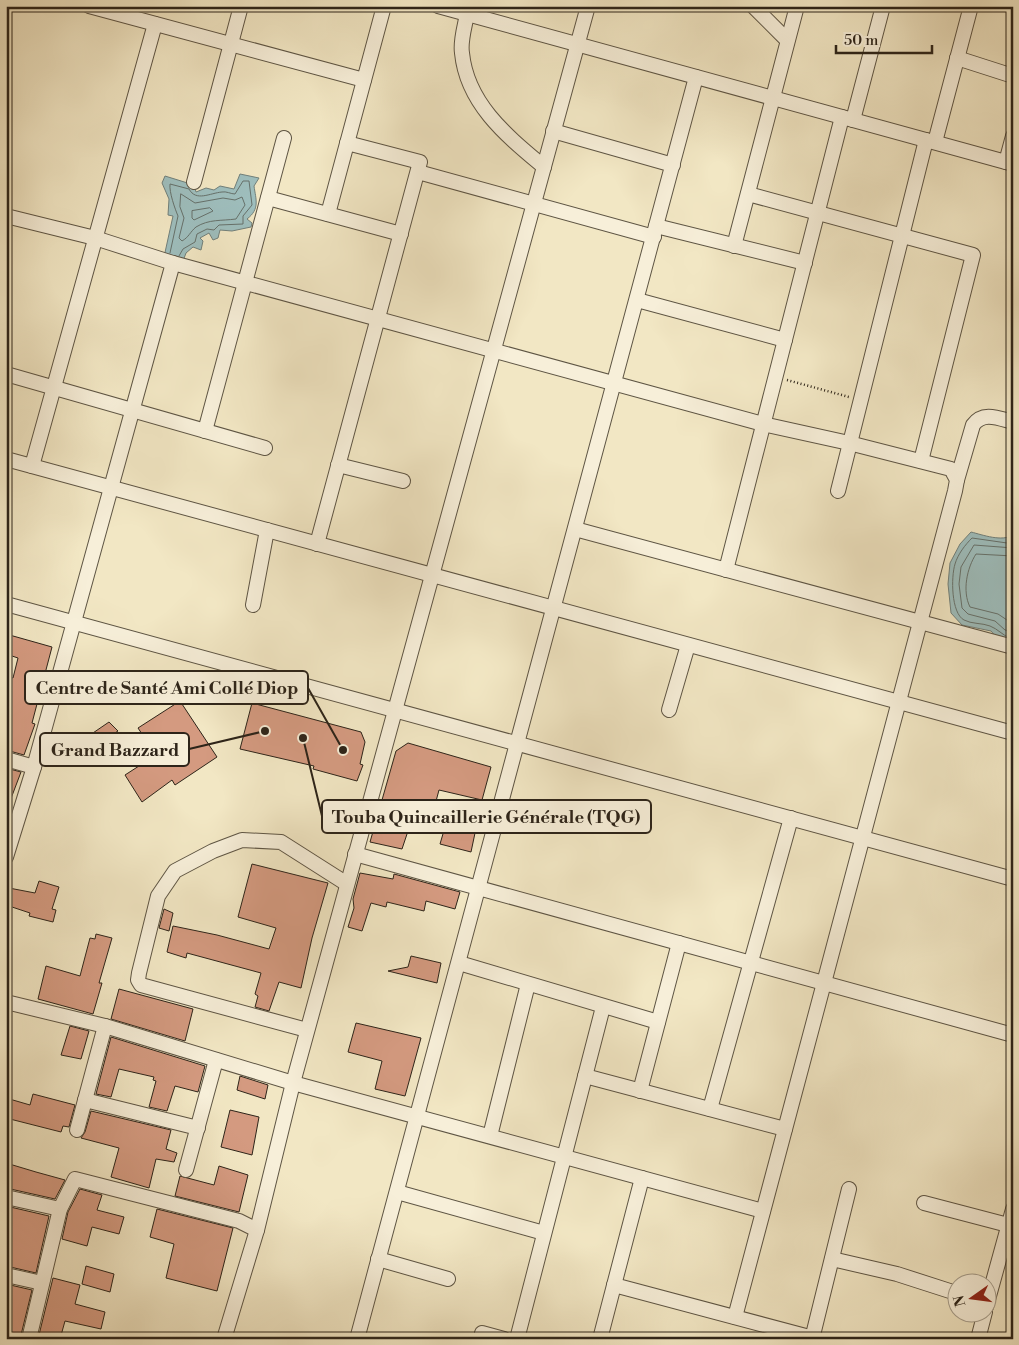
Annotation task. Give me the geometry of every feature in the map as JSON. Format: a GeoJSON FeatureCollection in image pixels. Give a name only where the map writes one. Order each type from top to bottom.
{"type":"FeatureCollection","features":[{"type":"Feature","properties":{"kind":"street"},"geometry":{"type":"LineString","coordinates":[[89,6],[112,9],[154,24],[364,80]]}},
{"type":"Feature","properties":{"kind":"street"},"geometry":{"type":"LineString","coordinates":[[194,182],[241,6]]}},
{"type":"Feature","properties":{"kind":"street"},"geometry":{"type":"LineString","coordinates":[[328,214],[384,6]]}},
{"type":"Feature","properties":{"kind":"street"},"geometry":{"type":"LineString","coordinates":[[438,6],[1009,163],[1013,136]]}},
{"type":"Feature","properties":{"kind":"street"},"geometry":{"type":"LineString","coordinates":[[224,1339],[257,1230],[307,1030],[544,167],[576,44],[588,6]]}},
{"type":"Feature","properties":{"kind":"street"},"geometry":{"type":"LineString","coordinates":[[753,6],[787,40]]}},
{"type":"Feature","properties":{"kind":"street"},"geometry":{"type":"LineString","coordinates":[[734,246],[797,6]]}},
{"type":"Feature","properties":{"kind":"street"},"geometry":{"type":"LineString","coordinates":[[726,570],[818,213],[883,6]]}},
{"type":"Feature","properties":{"kind":"street"},"geometry":{"type":"LineString","coordinates":[[838,491],[902,235],[957,58],[971,6]]}},
{"type":"Feature","properties":{"kind":"street"},"geometry":{"type":"LineString","coordinates":[[467,14],[462,52],[469,83],[495,125],[544,167]]}},
{"type":"Feature","properties":{"kind":"street"},"geometry":{"type":"LineString","coordinates":[[32,466],[154,24]]}},
{"type":"Feature","properties":{"kind":"street"},"geometry":{"type":"LineString","coordinates":[[957,58],[1013,76]]}},
{"type":"Feature","properties":{"kind":"street"},"geometry":{"type":"LineString","coordinates":[[357,1339],[696,77]]}},
{"type":"Feature","properties":{"kind":"street"},"geometry":{"type":"LineString","coordinates":[[553,131],[673,165]]}},
{"type":"Feature","properties":{"kind":"street"},"geometry":{"type":"LineString","coordinates":[[205,431],[284,138]]}},
{"type":"Feature","properties":{"kind":"street"},"geometry":{"type":"LineString","coordinates":[[317,544],[420,162],[347,143]]}},
{"type":"Feature","properties":{"kind":"street"},"geometry":{"type":"LineString","coordinates":[[418,172],[533,204],[734,246],[805,263]]}},
{"type":"Feature","properties":{"kind":"street"},"geometry":{"type":"LineString","coordinates":[[748,194],[973,255],[921,461]]}},
{"type":"Feature","properties":{"kind":"street"},"geometry":{"type":"LineString","coordinates":[[268,198],[401,234]]}},
{"type":"Feature","properties":{"kind":"street"},"geometry":{"type":"LineString","coordinates":[[6,216],[95,238],[173,263],[763,424],[921,461],[951,470],[957,480]]}},
{"type":"Feature","properties":{"kind":"street"},"geometry":{"type":"LineString","coordinates":[[6,857],[34,767],[173,263]]}},
{"type":"Feature","properties":{"kind":"street"},"geometry":{"type":"LineString","coordinates":[[637,300],[785,340]]}},
{"type":"Feature","properties":{"kind":"street"},"geometry":{"type":"LineString","coordinates":[[6,374],[265,448]]}},
{"type":"Feature","properties":{"kind":"street"},"geometry":{"type":"LineString","coordinates":[[735,1317],[973,424],[978,418],[984,416],[1013,422]]}},
{"type":"Feature","properties":{"kind":"street"},"geometry":{"type":"LineString","coordinates":[[6,459],[1013,733]]}},
{"type":"Feature","properties":{"kind":"street"},"geometry":{"type":"LineString","coordinates":[[338,465],[403,481]]}},
{"type":"Feature","properties":{"kind":"street"},"geometry":{"type":"LineString","coordinates":[[575,529],[1013,647]]}},
{"type":"Feature","properties":{"kind":"street"},"geometry":{"type":"LineString","coordinates":[[253,605],[267,530]]}},
{"type":"Feature","properties":{"kind":"street"},"geometry":{"type":"LineString","coordinates":[[6,604],[1013,879]]}},
{"type":"Feature","properties":{"kind":"street"},"geometry":{"type":"LineString","coordinates":[[669,710],[688,645]]}},
{"type":"Feature","properties":{"kind":"street"},"geometry":{"type":"LineString","coordinates":[[6,758],[34,767]]}},
{"type":"Feature","properties":{"kind":"street"},"geometry":{"type":"LineString","coordinates":[[710,1109],[791,818]]}},
{"type":"Feature","properties":{"kind":"street"},"geometry":{"type":"LineString","coordinates":[[307,1030],[141,986],[138,980],[139,973],[158,896],[175,872],[213,851],[242,840],[281,842],[347,884]]}},
{"type":"Feature","properties":{"kind":"street"},"geometry":{"type":"LineString","coordinates":[[355,854],[1013,1035]]}},
{"type":"Feature","properties":{"kind":"street"},"geometry":{"type":"LineString","coordinates":[[640,1091],[679,943]]}},
{"type":"Feature","properties":{"kind":"street"},"geometry":{"type":"LineString","coordinates":[[458,963],[658,1022]]}},
{"type":"Feature","properties":{"kind":"street"},"geometry":{"type":"LineString","coordinates":[[490,1136],[528,984]]}},
{"type":"Feature","properties":{"kind":"street"},"geometry":{"type":"LineString","coordinates":[[6,1002],[105,1026],[293,1083],[763,1211]]}},
{"type":"Feature","properties":{"kind":"street"},"geometry":{"type":"LineString","coordinates":[[517,1339],[604,1007]]}},
{"type":"Feature","properties":{"kind":"street"},"geometry":{"type":"LineString","coordinates":[[77,1130],[105,1026]]}},
{"type":"Feature","properties":{"kind":"street"},"geometry":{"type":"LineString","coordinates":[[186,1170],[216,1060]]}},
{"type":"Feature","properties":{"kind":"street"},"geometry":{"type":"LineString","coordinates":[[585,1076],[785,1129]]}},
{"type":"Feature","properties":{"kind":"street"},"geometry":{"type":"LineString","coordinates":[[85,1100],[198,1128]]}},
{"type":"Feature","properties":{"kind":"street"},"geometry":{"type":"LineString","coordinates":[[600,1339],[642,1178]]}},
{"type":"Feature","properties":{"kind":"street"},"geometry":{"type":"LineString","coordinates":[[29,1339],[60,1209],[75,1180],[239,1221],[257,1230]]}},
{"type":"Feature","properties":{"kind":"street"},"geometry":{"type":"LineString","coordinates":[[614,1284],[814,1338],[850,1189]]}},
{"type":"Feature","properties":{"kind":"street"},"geometry":{"type":"LineString","coordinates":[[397,1192],[544,1233]]}},
{"type":"Feature","properties":{"kind":"street"},"geometry":{"type":"LineString","coordinates":[[6,1197],[60,1209]]}},
{"type":"Feature","properties":{"kind":"street"},"geometry":{"type":"LineString","coordinates":[[924,1203],[1008,1225]]}},
{"type":"Feature","properties":{"kind":"street"},"geometry":{"type":"LineString","coordinates":[[996,1272],[1013,1209]]}},
{"type":"Feature","properties":{"kind":"street"},"geometry":{"type":"LineString","coordinates":[[378,1259],[448,1279]]}},
{"type":"Feature","properties":{"kind":"street"},"geometry":{"type":"LineString","coordinates":[[832,1259],[896,1274],[946,1290]]}},
{"type":"Feature","properties":{"kind":"street"},"geometry":{"type":"LineString","coordinates":[[6,1275],[42,1283]]}},
{"type":"Feature","properties":{"kind":"street"},"geometry":{"type":"LineString","coordinates":[[978,1339],[983,1322]]}},
{"type":"Feature","properties":{"kind":"street"},"geometry":{"type":"LineString","coordinates":[[482,1333],[504,1339]]}},
{"type":"Feature","properties":{"kind":"path"},"geometry":{"type":"LineString","coordinates":[[776,377],[860,400]]}},
{"type":"Feature","properties":{"kind":"water"},"geometry":{"type":"Polygon","coordinates":[[[240,174],[259,178],[254,186],[256,200],[254,212],[247,219],[252,223],[251,227],[232,231],[220,230],[218,238],[213,240],[209,233],[200,238],[203,241],[201,250],[193,247],[186,253],[183,261],[164,257],[173,216],[168,215],[169,199],[162,183],[165,176],[194,185],[196,192],[206,188],[214,190],[220,186],[234,189],[240,174]]]}},
{"type":"Feature","properties":{"kind":"water"},"geometry":{"type":"Polygon","coordinates":[[[971,532],[998,538],[1013,535],[1013,643],[999,640],[991,631],[962,625],[951,613],[948,584],[950,563],[960,544],[971,532]]]}},
{"type":"Feature","properties":{"kind":"building"},"geometry":{"type":"Polygon","coordinates":[[[6,634],[52,647],[32,723],[35,724],[24,755],[6,750],[6,676],[13,678],[18,658],[6,654],[6,634]]]}},
{"type":"Feature","properties":{"kind":"building"},"geometry":{"type":"Polygon","coordinates":[[[180,701],[217,757],[175,785],[172,780],[142,802],[125,775],[156,755],[138,728],[180,701]]]}},
{"type":"Feature","properties":{"kind":"building"},"geometry":{"type":"Polygon","coordinates":[[[252,703],[361,732],[365,742],[360,764],[363,765],[357,781],[313,769],[314,766],[240,749],[252,703]]]}},
{"type":"Feature","properties":{"kind":"building"},"geometry":{"type":"Polygon","coordinates":[[[109,722],[118,731],[97,744],[90,735],[109,722]]]}},
{"type":"Feature","properties":{"kind":"building"},"geometry":{"type":"Polygon","coordinates":[[[408,743],[491,767],[482,800],[439,790],[428,831],[410,825],[402,849],[370,842],[396,751],[408,743]]]}},
{"type":"Feature","properties":{"kind":"building"},"geometry":{"type":"Polygon","coordinates":[[[6,768],[21,772],[7,809],[6,809],[6,768]]]}},
{"type":"Feature","properties":{"kind":"building"},"geometry":{"type":"Polygon","coordinates":[[[445,827],[475,833],[471,852],[440,844],[445,827]]]}},
{"type":"Feature","properties":{"kind":"building"},"geometry":{"type":"Polygon","coordinates":[[[252,864],[328,883],[312,938],[301,988],[279,982],[269,1011],[255,1007],[258,996],[255,994],[261,973],[187,953],[186,958],[167,952],[173,926],[269,949],[276,928],[238,917],[252,864]]]}},
{"type":"Feature","properties":{"kind":"building"},"geometry":{"type":"Polygon","coordinates":[[[360,873],[393,879],[394,874],[460,892],[455,909],[426,901],[424,911],[387,902],[386,907],[371,903],[362,931],[348,927],[354,908],[353,899],[360,873]]]}},
{"type":"Feature","properties":{"kind":"building"},"geometry":{"type":"Polygon","coordinates":[[[39,881],[59,887],[52,909],[56,910],[53,922],[29,916],[30,913],[6,905],[9,888],[35,893],[39,881]]]}},
{"type":"Feature","properties":{"kind":"building"},"geometry":{"type":"Polygon","coordinates":[[[164,909],[173,913],[169,931],[159,928],[164,909]]]}},
{"type":"Feature","properties":{"kind":"building"},"geometry":{"type":"Polygon","coordinates":[[[96,934],[112,938],[99,983],[102,983],[93,1014],[38,999],[46,966],[80,976],[90,938],[95,939],[96,934]]]}},
{"type":"Feature","properties":{"kind":"building"},"geometry":{"type":"Polygon","coordinates":[[[411,956],[441,963],[437,983],[388,971],[408,967],[411,956]]]}},
{"type":"Feature","properties":{"kind":"building"},"geometry":{"type":"Polygon","coordinates":[[[119,989],[193,1009],[185,1041],[111,1019],[119,989]]]}},
{"type":"Feature","properties":{"kind":"building"},"geometry":{"type":"Polygon","coordinates":[[[356,1023],[421,1038],[405,1096],[375,1089],[382,1061],[348,1052],[356,1023]]]}},
{"type":"Feature","properties":{"kind":"building"},"geometry":{"type":"Polygon","coordinates":[[[70,1026],[89,1031],[81,1059],[61,1055],[70,1026]]]}},
{"type":"Feature","properties":{"kind":"building"},"geometry":{"type":"Polygon","coordinates":[[[111,1037],[205,1066],[198,1092],[175,1086],[167,1111],[149,1107],[156,1081],[153,1080],[154,1077],[119,1069],[111,1097],[96,1094],[111,1037]]]}},
{"type":"Feature","properties":{"kind":"building"},"geometry":{"type":"Polygon","coordinates":[[[240,1076],[268,1085],[265,1099],[237,1090],[240,1076]]]}},
{"type":"Feature","properties":{"kind":"building"},"geometry":{"type":"Polygon","coordinates":[[[33,1094],[75,1105],[69,1127],[63,1126],[61,1132],[6,1118],[6,1098],[30,1105],[33,1094]]]}},
{"type":"Feature","properties":{"kind":"building"},"geometry":{"type":"Polygon","coordinates":[[[230,1110],[259,1117],[252,1155],[221,1147],[230,1110]]]}},
{"type":"Feature","properties":{"kind":"building"},"geometry":{"type":"Polygon","coordinates":[[[91,1111],[171,1130],[166,1149],[177,1153],[174,1162],[156,1159],[149,1188],[111,1177],[119,1148],[81,1138],[85,1132],[91,1111]]]}},
{"type":"Feature","properties":{"kind":"building"},"geometry":{"type":"Polygon","coordinates":[[[6,1163],[65,1180],[55,1199],[6,1188],[9,1178],[6,1177],[6,1163]]]}},
{"type":"Feature","properties":{"kind":"building"},"geometry":{"type":"Polygon","coordinates":[[[219,1166],[248,1175],[239,1212],[175,1196],[180,1176],[214,1185],[219,1166]]]}},
{"type":"Feature","properties":{"kind":"building"},"geometry":{"type":"Polygon","coordinates":[[[80,1189],[102,1195],[97,1210],[124,1217],[119,1234],[92,1227],[87,1246],[62,1239],[68,1212],[80,1189]]]}},
{"type":"Feature","properties":{"kind":"building"},"geometry":{"type":"Polygon","coordinates":[[[6,1206],[49,1216],[36,1273],[6,1266],[6,1206]]]}},
{"type":"Feature","properties":{"kind":"building"},"geometry":{"type":"Polygon","coordinates":[[[157,1209],[233,1228],[217,1291],[166,1278],[174,1244],[150,1237],[157,1209]]]}},
{"type":"Feature","properties":{"kind":"building"},"geometry":{"type":"Polygon","coordinates":[[[86,1266],[114,1274],[110,1292],[82,1284],[86,1266]]]}},
{"type":"Feature","properties":{"kind":"building"},"geometry":{"type":"Polygon","coordinates":[[[53,1278],[80,1285],[75,1304],[105,1312],[101,1329],[65,1321],[60,1339],[38,1339],[53,1278]]]}},
{"type":"Feature","properties":{"kind":"building"},"geometry":{"type":"Polygon","coordinates":[[[6,1284],[32,1290],[20,1339],[6,1339],[10,1313],[6,1312],[6,1284]]]}},
{"type":"Feature","properties":{"kind":"place","name":"Grand Bazzard"},"geometry":{"type":"Point","coordinates":[265,731]}},
{"type":"Feature","properties":{"kind":"place","name":"Touba Quincaillerie Générale (TQG)"},"geometry":{"type":"Point","coordinates":[303,738]}},
{"type":"Feature","properties":{"kind":"place","name":"Centre de Santé Ami Collé Diop"},"geometry":{"type":"Point","coordinates":[343,750]}}]}
